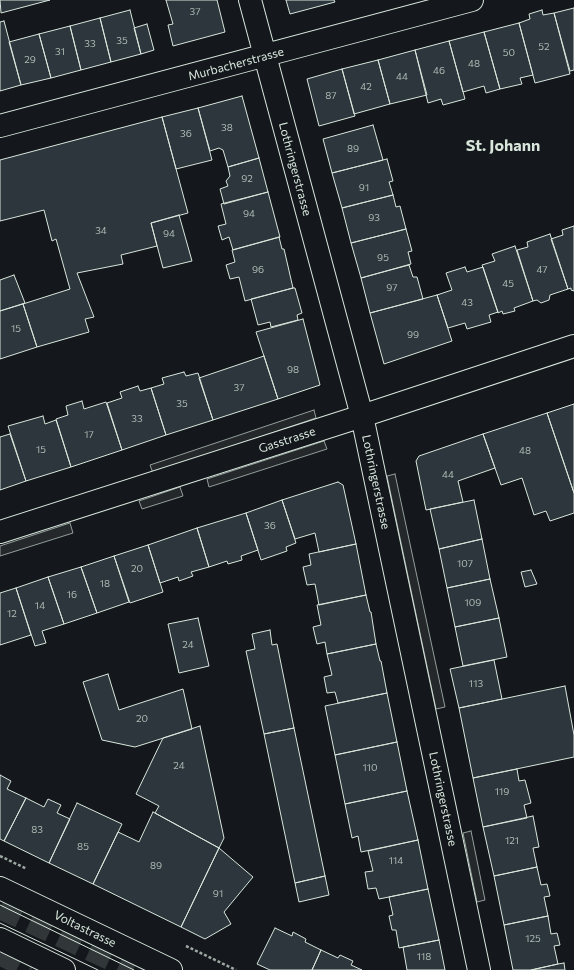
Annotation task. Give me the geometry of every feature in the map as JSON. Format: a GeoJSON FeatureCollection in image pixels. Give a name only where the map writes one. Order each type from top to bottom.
{"type":"FeatureCollection","features":[{"type":"Feature","properties":{"kind":"street","name":"Lothringerstrasse"},"geometry":{"type":"LineString","coordinates":[[250,0],[264,57],[362,416],[479,970]]}},
{"type":"Feature","properties":{"kind":"street","name":"Murbacherstrasse"},"geometry":{"type":"LineString","coordinates":[[0,126],[264,57],[472,0]]}},
{"type":"Feature","properties":{"kind":"street","name":"Gasstrasse"},"geometry":{"type":"LineString","coordinates":[[0,532],[362,416],[574,346]]}},
{"type":"Feature","properties":{"kind":"street","name":"Voltastrasse"},"geometry":{"type":"LineString","coordinates":[[0,888],[171,970]]}},
{"type":"Feature","properties":{"kind":"street"},"geometry":{"type":"LineString","coordinates":[[0,939],[64,970]]}},
{"type":"Feature","properties":{"kind":"shaded area"},"geometry":{"type":"Polygon","coordinates":[[[314,410],[316,418],[153,473],[150,465],[314,410]]]}},
{"type":"Feature","properties":{"kind":"shaded area"},"geometry":{"type":"Polygon","coordinates":[[[324,441],[327,449],[209,487],[207,479],[324,441]]]}},
{"type":"Feature","properties":{"kind":"shaded area"},"geometry":{"type":"Polygon","coordinates":[[[395,474],[445,707],[436,709],[387,476],[395,474]]]}},
{"type":"Feature","properties":{"kind":"shaded area"},"geometry":{"type":"Polygon","coordinates":[[[180,487],[183,496],[142,509],[139,501],[180,487]]]}},
{"type":"Feature","properties":{"kind":"shaded area"},"geometry":{"type":"Polygon","coordinates":[[[70,523],[73,533],[0,556],[0,546],[70,523]]]}},
{"type":"Feature","properties":{"kind":"shaded area"},"geometry":{"type":"Polygon","coordinates":[[[471,831],[485,900],[477,902],[463,833],[471,831]]]}},
{"type":"Feature","properties":{"kind":"building"},"geometry":{"type":"Polygon","coordinates":[[[0,0],[50,0],[1,13],[0,0]]]}},
{"type":"Feature","properties":{"kind":"building"},"geometry":{"type":"Polygon","coordinates":[[[166,0],[217,0],[225,32],[173,46],[168,25],[173,24],[166,0]]]}},
{"type":"Feature","properties":{"kind":"building"},"geometry":{"type":"Polygon","coordinates":[[[286,0],[334,0],[335,2],[290,14],[286,0]]]}},
{"type":"Feature","properties":{"kind":"building"},"geometry":{"type":"Polygon","coordinates":[[[574,8],[574,70],[570,71],[554,13],[574,8]]]}},
{"type":"Feature","properties":{"kind":"building"},"geometry":{"type":"Polygon","coordinates":[[[130,10],[141,54],[111,62],[100,18],[130,10]]]}},
{"type":"Feature","properties":{"kind":"building"},"geometry":{"type":"Polygon","coordinates":[[[542,10],[543,15],[554,13],[570,74],[535,83],[519,23],[530,19],[529,14],[542,10]]]}},
{"type":"Feature","properties":{"kind":"building"},"geometry":{"type":"Polygon","coordinates":[[[100,18],[111,62],[81,70],[70,26],[100,18]]]}},
{"type":"Feature","properties":{"kind":"building"},"geometry":{"type":"Polygon","coordinates":[[[4,21],[21,85],[0,91],[0,22],[4,21]]]}},
{"type":"Feature","properties":{"kind":"building"},"geometry":{"type":"Polygon","coordinates":[[[519,23],[533,75],[520,78],[522,84],[500,89],[484,32],[519,23]]]}},
{"type":"Feature","properties":{"kind":"building"},"geometry":{"type":"Polygon","coordinates":[[[147,24],[154,50],[141,54],[134,28],[147,24]]]}},
{"type":"Feature","properties":{"kind":"building"},"geometry":{"type":"Polygon","coordinates":[[[70,26],[81,70],[51,78],[39,34],[70,26]]]}},
{"type":"Feature","properties":{"kind":"building"},"geometry":{"type":"Polygon","coordinates":[[[484,32],[500,89],[486,93],[484,86],[463,92],[449,41],[484,32]]]}},
{"type":"Feature","properties":{"kind":"building"},"geometry":{"type":"Polygon","coordinates":[[[39,34],[51,78],[21,85],[9,42],[39,34]]]}},
{"type":"Feature","properties":{"kind":"building"},"geometry":{"type":"Polygon","coordinates":[[[449,41],[465,99],[443,105],[441,99],[428,103],[415,50],[449,41]]]}},
{"type":"Feature","properties":{"kind":"building"},"geometry":{"type":"Polygon","coordinates":[[[415,50],[427,95],[390,104],[378,60],[415,50]]]}},
{"type":"Feature","properties":{"kind":"building"},"geometry":{"type":"Polygon","coordinates":[[[378,60],[390,104],[354,114],[342,69],[378,60]]]}},
{"type":"Feature","properties":{"kind":"building"},"geometry":{"type":"Polygon","coordinates":[[[342,69],[355,116],[319,126],[307,79],[342,69]]]}},
{"type":"Feature","properties":{"kind":"building"},"geometry":{"type":"Polygon","coordinates":[[[242,96],[259,158],[228,167],[223,150],[219,148],[210,151],[198,108],[242,96]]]}},
{"type":"Feature","properties":{"kind":"building"},"geometry":{"type":"Polygon","coordinates":[[[198,108],[212,160],[176,169],[162,117],[198,108]]]}},
{"type":"Feature","properties":{"kind":"building"},"geometry":{"type":"Polygon","coordinates":[[[162,117],[188,213],[151,223],[157,246],[121,255],[123,264],[77,273],[94,317],[85,319],[89,332],[37,347],[23,304],[70,289],[56,239],[52,241],[44,210],[0,221],[0,160],[162,117]]]}},
{"type":"Feature","properties":{"kind":"building"},"geometry":{"type":"Polygon","coordinates":[[[373,125],[383,160],[332,173],[323,139],[373,125]]]}},
{"type":"Feature","properties":{"kind":"building"},"geometry":{"type":"Polygon","coordinates":[[[259,158],[268,192],[224,204],[220,189],[228,186],[226,181],[230,176],[228,167],[259,158]]]}},
{"type":"Feature","properties":{"kind":"building"},"geometry":{"type":"Polygon","coordinates":[[[387,159],[393,181],[389,182],[393,195],[342,208],[332,173],[387,159]]]}},
{"type":"Feature","properties":{"kind":"building"},"geometry":{"type":"Polygon","coordinates":[[[268,192],[280,237],[233,250],[229,237],[222,240],[218,226],[226,224],[221,204],[268,192]]]}},
{"type":"Feature","properties":{"kind":"building"},"geometry":{"type":"Polygon","coordinates":[[[393,195],[396,207],[400,206],[406,229],[351,243],[342,208],[393,195]]]}},
{"type":"Feature","properties":{"kind":"building"},"geometry":{"type":"Polygon","coordinates":[[[179,215],[192,261],[163,268],[151,223],[179,215]]]}},
{"type":"Feature","properties":{"kind":"building"},"geometry":{"type":"Polygon","coordinates":[[[574,226],[574,291],[571,290],[571,288],[568,289],[551,239],[563,235],[562,230],[574,226]]]}},
{"type":"Feature","properties":{"kind":"building"},"geometry":{"type":"Polygon","coordinates":[[[406,229],[412,251],[408,252],[411,264],[361,278],[351,243],[406,229]]]}},
{"type":"Feature","properties":{"kind":"building"},"geometry":{"type":"Polygon","coordinates":[[[550,234],[568,289],[550,295],[549,300],[541,303],[537,300],[533,301],[517,250],[528,247],[527,242],[550,234]]]}},
{"type":"Feature","properties":{"kind":"building"},"geometry":{"type":"Polygon","coordinates":[[[279,237],[282,249],[284,249],[293,288],[245,301],[239,277],[230,279],[226,265],[235,262],[232,250],[279,237]]]}},
{"type":"Feature","properties":{"kind":"building"},"geometry":{"type":"Polygon","coordinates":[[[515,246],[533,301],[514,308],[515,311],[503,314],[502,311],[498,313],[482,265],[495,261],[492,254],[515,246]]]}},
{"type":"Feature","properties":{"kind":"building"},"geometry":{"type":"Polygon","coordinates":[[[409,265],[413,277],[417,277],[423,299],[370,313],[361,278],[409,265]]]}},
{"type":"Feature","properties":{"kind":"building"},"geometry":{"type":"Polygon","coordinates":[[[465,267],[467,272],[483,267],[498,312],[489,315],[491,322],[467,329],[465,323],[448,328],[437,295],[452,290],[446,273],[465,267]]]}},
{"type":"Feature","properties":{"kind":"building"},"geometry":{"type":"Polygon","coordinates":[[[14,275],[25,303],[0,311],[0,280],[14,275]]]}},
{"type":"Feature","properties":{"kind":"building"},"geometry":{"type":"Polygon","coordinates":[[[295,288],[302,313],[297,315],[298,320],[271,327],[270,322],[258,325],[251,299],[295,288]]]}},
{"type":"Feature","properties":{"kind":"building"},"geometry":{"type":"Polygon","coordinates":[[[437,295],[452,341],[384,364],[370,313],[437,295]]]}},
{"type":"Feature","properties":{"kind":"building"},"geometry":{"type":"Polygon","coordinates":[[[23,304],[37,347],[0,359],[0,311],[23,304]]]}},
{"type":"Feature","properties":{"kind":"building"},"geometry":{"type":"Polygon","coordinates":[[[303,319],[320,385],[278,399],[256,332],[303,319]]]}},
{"type":"Feature","properties":{"kind":"building"},"geometry":{"type":"Polygon","coordinates":[[[264,356],[278,399],[213,420],[199,378],[264,356]]]}},
{"type":"Feature","properties":{"kind":"building"},"geometry":{"type":"Polygon","coordinates":[[[184,372],[186,376],[198,373],[213,420],[166,435],[151,388],[164,384],[162,378],[184,372]]]}},
{"type":"Feature","properties":{"kind":"building"},"geometry":{"type":"Polygon","coordinates":[[[138,386],[140,391],[151,388],[166,435],[122,450],[107,403],[122,398],[120,392],[138,386]]]}},
{"type":"Feature","properties":{"kind":"building"},"geometry":{"type":"Polygon","coordinates":[[[82,401],[84,409],[106,402],[122,450],[71,467],[56,419],[68,415],[66,406],[82,401]]]}},
{"type":"Feature","properties":{"kind":"building"},"geometry":{"type":"Polygon","coordinates":[[[574,404],[574,493],[547,413],[574,404]]]}},
{"type":"Feature","properties":{"kind":"building"},"geometry":{"type":"Polygon","coordinates":[[[547,413],[574,493],[574,513],[550,521],[546,511],[534,515],[522,478],[501,485],[483,434],[547,413]]]}},
{"type":"Feature","properties":{"kind":"building"},"geometry":{"type":"Polygon","coordinates":[[[43,416],[45,424],[56,420],[71,467],[26,481],[8,426],[43,416]]]}},
{"type":"Feature","properties":{"kind":"building"},"geometry":{"type":"Polygon","coordinates":[[[10,434],[26,481],[0,490],[0,437],[10,434]]]}},
{"type":"Feature","properties":{"kind":"building"},"geometry":{"type":"Polygon","coordinates":[[[483,434],[495,468],[458,481],[463,502],[426,510],[416,461],[419,456],[483,434]]]}},
{"type":"Feature","properties":{"kind":"building"},"geometry":{"type":"Polygon","coordinates":[[[338,482],[343,485],[356,544],[319,552],[315,533],[295,539],[282,500],[338,482]]]}},
{"type":"Feature","properties":{"kind":"building"},"geometry":{"type":"Polygon","coordinates":[[[282,500],[296,543],[286,547],[287,551],[261,560],[246,513],[282,500]]]}},
{"type":"Feature","properties":{"kind":"building"},"geometry":{"type":"Polygon","coordinates":[[[474,500],[482,539],[439,549],[430,509],[474,500]]]}},
{"type":"Feature","properties":{"kind":"building"},"geometry":{"type":"Polygon","coordinates":[[[246,513],[258,550],[241,556],[242,560],[228,564],[227,561],[209,567],[197,528],[246,513]]]}},
{"type":"Feature","properties":{"kind":"building"},"geometry":{"type":"Polygon","coordinates":[[[197,528],[209,567],[191,572],[193,576],[179,581],[178,577],[160,583],[148,545],[197,528]]]}},
{"type":"Feature","properties":{"kind":"building"},"geometry":{"type":"Polygon","coordinates":[[[482,539],[490,579],[447,588],[439,549],[482,539]]]}},
{"type":"Feature","properties":{"kind":"building"},"geometry":{"type":"Polygon","coordinates":[[[356,544],[366,595],[319,605],[315,584],[307,585],[303,567],[311,565],[309,554],[356,544]]]}},
{"type":"Feature","properties":{"kind":"building"},"geometry":{"type":"Polygon","coordinates":[[[148,545],[163,592],[130,603],[114,556],[148,545]]]}},
{"type":"Feature","properties":{"kind":"building"},"geometry":{"type":"Polygon","coordinates":[[[114,556],[129,602],[97,613],[81,567],[114,556]]]}},
{"type":"Feature","properties":{"kind":"building"},"geometry":{"type":"Polygon","coordinates":[[[81,567],[97,613],[64,624],[48,577],[81,567]]]}},
{"type":"Feature","properties":{"kind":"building"},"geometry":{"type":"Polygon","coordinates":[[[531,570],[537,584],[525,587],[521,572],[531,570]]]}},
{"type":"Feature","properties":{"kind":"building"},"geometry":{"type":"Polygon","coordinates":[[[48,577],[64,624],[42,631],[46,643],[35,646],[16,588],[48,577]]]}},
{"type":"Feature","properties":{"kind":"building"},"geometry":{"type":"Polygon","coordinates":[[[490,579],[499,618],[455,627],[447,588],[490,579]]]}},
{"type":"Feature","properties":{"kind":"building"},"geometry":{"type":"Polygon","coordinates":[[[16,588],[31,635],[0,645],[0,593],[16,588]]]}},
{"type":"Feature","properties":{"kind":"building"},"geometry":{"type":"Polygon","coordinates":[[[366,595],[371,612],[376,644],[327,654],[325,642],[317,644],[313,627],[321,625],[317,605],[366,595]]]}},
{"type":"Feature","properties":{"kind":"building"},"geometry":{"type":"Polygon","coordinates":[[[198,618],[209,666],[179,673],[168,624],[198,618]]]}},
{"type":"Feature","properties":{"kind":"building"},"geometry":{"type":"Polygon","coordinates":[[[499,618],[507,657],[463,666],[455,627],[499,618]]]}},
{"type":"Feature","properties":{"kind":"building"},"geometry":{"type":"Polygon","coordinates":[[[270,630],[272,645],[277,644],[294,728],[264,734],[246,651],[255,649],[252,634],[270,630]]]}},
{"type":"Feature","properties":{"kind":"building"},"geometry":{"type":"Polygon","coordinates":[[[376,644],[387,693],[338,703],[335,692],[327,693],[324,677],[332,675],[327,654],[376,644]]]}},
{"type":"Feature","properties":{"kind":"building"},"geometry":{"type":"Polygon","coordinates":[[[494,660],[502,699],[459,708],[450,669],[494,660]]]}},
{"type":"Feature","properties":{"kind":"building"},"geometry":{"type":"Polygon","coordinates":[[[108,674],[119,710],[183,689],[192,729],[135,747],[102,740],[83,682],[108,674]]]}},
{"type":"Feature","properties":{"kind":"building"},"geometry":{"type":"Polygon","coordinates":[[[565,686],[574,735],[574,757],[473,778],[459,708],[565,686]]]}},
{"type":"Feature","properties":{"kind":"building"},"geometry":{"type":"Polygon","coordinates":[[[387,693],[397,742],[335,755],[325,706],[387,693]]]}},
{"type":"Feature","properties":{"kind":"building"},"geometry":{"type":"Polygon","coordinates":[[[200,726],[224,838],[219,848],[155,813],[159,806],[136,794],[163,738],[200,726]]]}},
{"type":"Feature","properties":{"kind":"building"},"geometry":{"type":"Polygon","coordinates":[[[294,728],[325,876],[295,883],[264,734],[294,728]]]}},
{"type":"Feature","properties":{"kind":"building"},"geometry":{"type":"Polygon","coordinates":[[[397,742],[407,791],[345,804],[335,755],[397,742]]]}},
{"type":"Feature","properties":{"kind":"building"},"geometry":{"type":"Polygon","coordinates":[[[517,769],[519,781],[525,780],[531,803],[524,805],[527,818],[483,827],[473,778],[517,769]]]}},
{"type":"Feature","properties":{"kind":"building"},"geometry":{"type":"Polygon","coordinates":[[[0,775],[11,781],[7,789],[26,798],[4,841],[0,839],[0,775]]]}},
{"type":"Feature","properties":{"kind":"building"},"geometry":{"type":"Polygon","coordinates":[[[407,791],[418,840],[361,852],[358,836],[352,838],[345,804],[407,791]]]}},
{"type":"Feature","properties":{"kind":"building"},"geometry":{"type":"Polygon","coordinates":[[[26,798],[44,807],[48,799],[61,805],[57,813],[70,819],[49,863],[4,841],[26,798]]]}},
{"type":"Feature","properties":{"kind":"building"},"geometry":{"type":"Polygon","coordinates":[[[77,803],[122,824],[93,884],[49,863],[77,803]]]}},
{"type":"Feature","properties":{"kind":"building"},"geometry":{"type":"Polygon","coordinates":[[[153,812],[219,848],[181,927],[93,884],[118,832],[139,842],[153,812]]]}},
{"type":"Feature","properties":{"kind":"building"},"geometry":{"type":"Polygon","coordinates":[[[533,816],[539,847],[533,848],[537,867],[494,876],[483,827],[533,816]]]}},
{"type":"Feature","properties":{"kind":"building"},"geometry":{"type":"Polygon","coordinates":[[[418,840],[428,889],[379,899],[376,888],[368,889],[365,872],[373,871],[368,851],[418,840]]]}},
{"type":"Feature","properties":{"kind":"building"},"geometry":{"type":"Polygon","coordinates":[[[219,848],[253,877],[224,912],[231,924],[205,939],[181,927],[219,848]]]}},
{"type":"Feature","properties":{"kind":"building"},"geometry":{"type":"Polygon","coordinates":[[[537,867],[541,885],[547,884],[550,896],[544,897],[548,916],[504,925],[494,876],[537,867]]]}},
{"type":"Feature","properties":{"kind":"building"},"geometry":{"type":"Polygon","coordinates":[[[325,876],[329,895],[299,902],[295,883],[325,876]]]}},
{"type":"Feature","properties":{"kind":"building"},"geometry":{"type":"Polygon","coordinates":[[[428,889],[439,940],[399,948],[396,930],[392,930],[389,916],[393,915],[389,897],[428,889]]]}},
{"type":"Feature","properties":{"kind":"building"},"geometry":{"type":"Polygon","coordinates":[[[548,916],[551,934],[557,933],[560,945],[554,946],[558,964],[531,970],[513,970],[504,925],[548,916]]]}},
{"type":"Feature","properties":{"kind":"building"},"geometry":{"type":"Polygon","coordinates":[[[275,928],[292,936],[293,932],[306,939],[305,942],[321,950],[312,970],[270,970],[257,964],[275,928]]]}},
{"type":"Feature","properties":{"kind":"building"},"geometry":{"type":"Polygon","coordinates":[[[439,940],[445,970],[407,970],[403,947],[439,940]]]}},
{"type":"Feature","properties":{"kind":"building"},"geometry":{"type":"Polygon","coordinates":[[[321,950],[338,958],[340,955],[353,961],[351,965],[362,970],[312,970],[321,950]]]}},
{"type":"Feature","properties":{"kind":"building"},"geometry":{"type":"Polygon","coordinates":[[[564,963],[565,970],[531,970],[558,964],[564,963]]]}},
{"type":"Feature","properties":{"kind":"tunnel"},"geometry":{"type":"LineString","coordinates":[[0,908],[133,970]]}},
{"type":"Feature","properties":{"kind":"tunnel"},"geometry":{"type":"LineString","coordinates":[[0,954],[31,970]]}},
{"type":"Feature","properties":{"kind":"tram line"},"geometry":{"type":"LineString","coordinates":[[0,905],[134,970]]}},
{"type":"Feature","properties":{"kind":"tram line"},"geometry":{"type":"LineString","coordinates":[[0,923],[98,970]]}},
{"type":"Feature","properties":{"kind":"district","name":"St. Johann"},"geometry":{"type":"Point","coordinates":[503,146]}}]}
